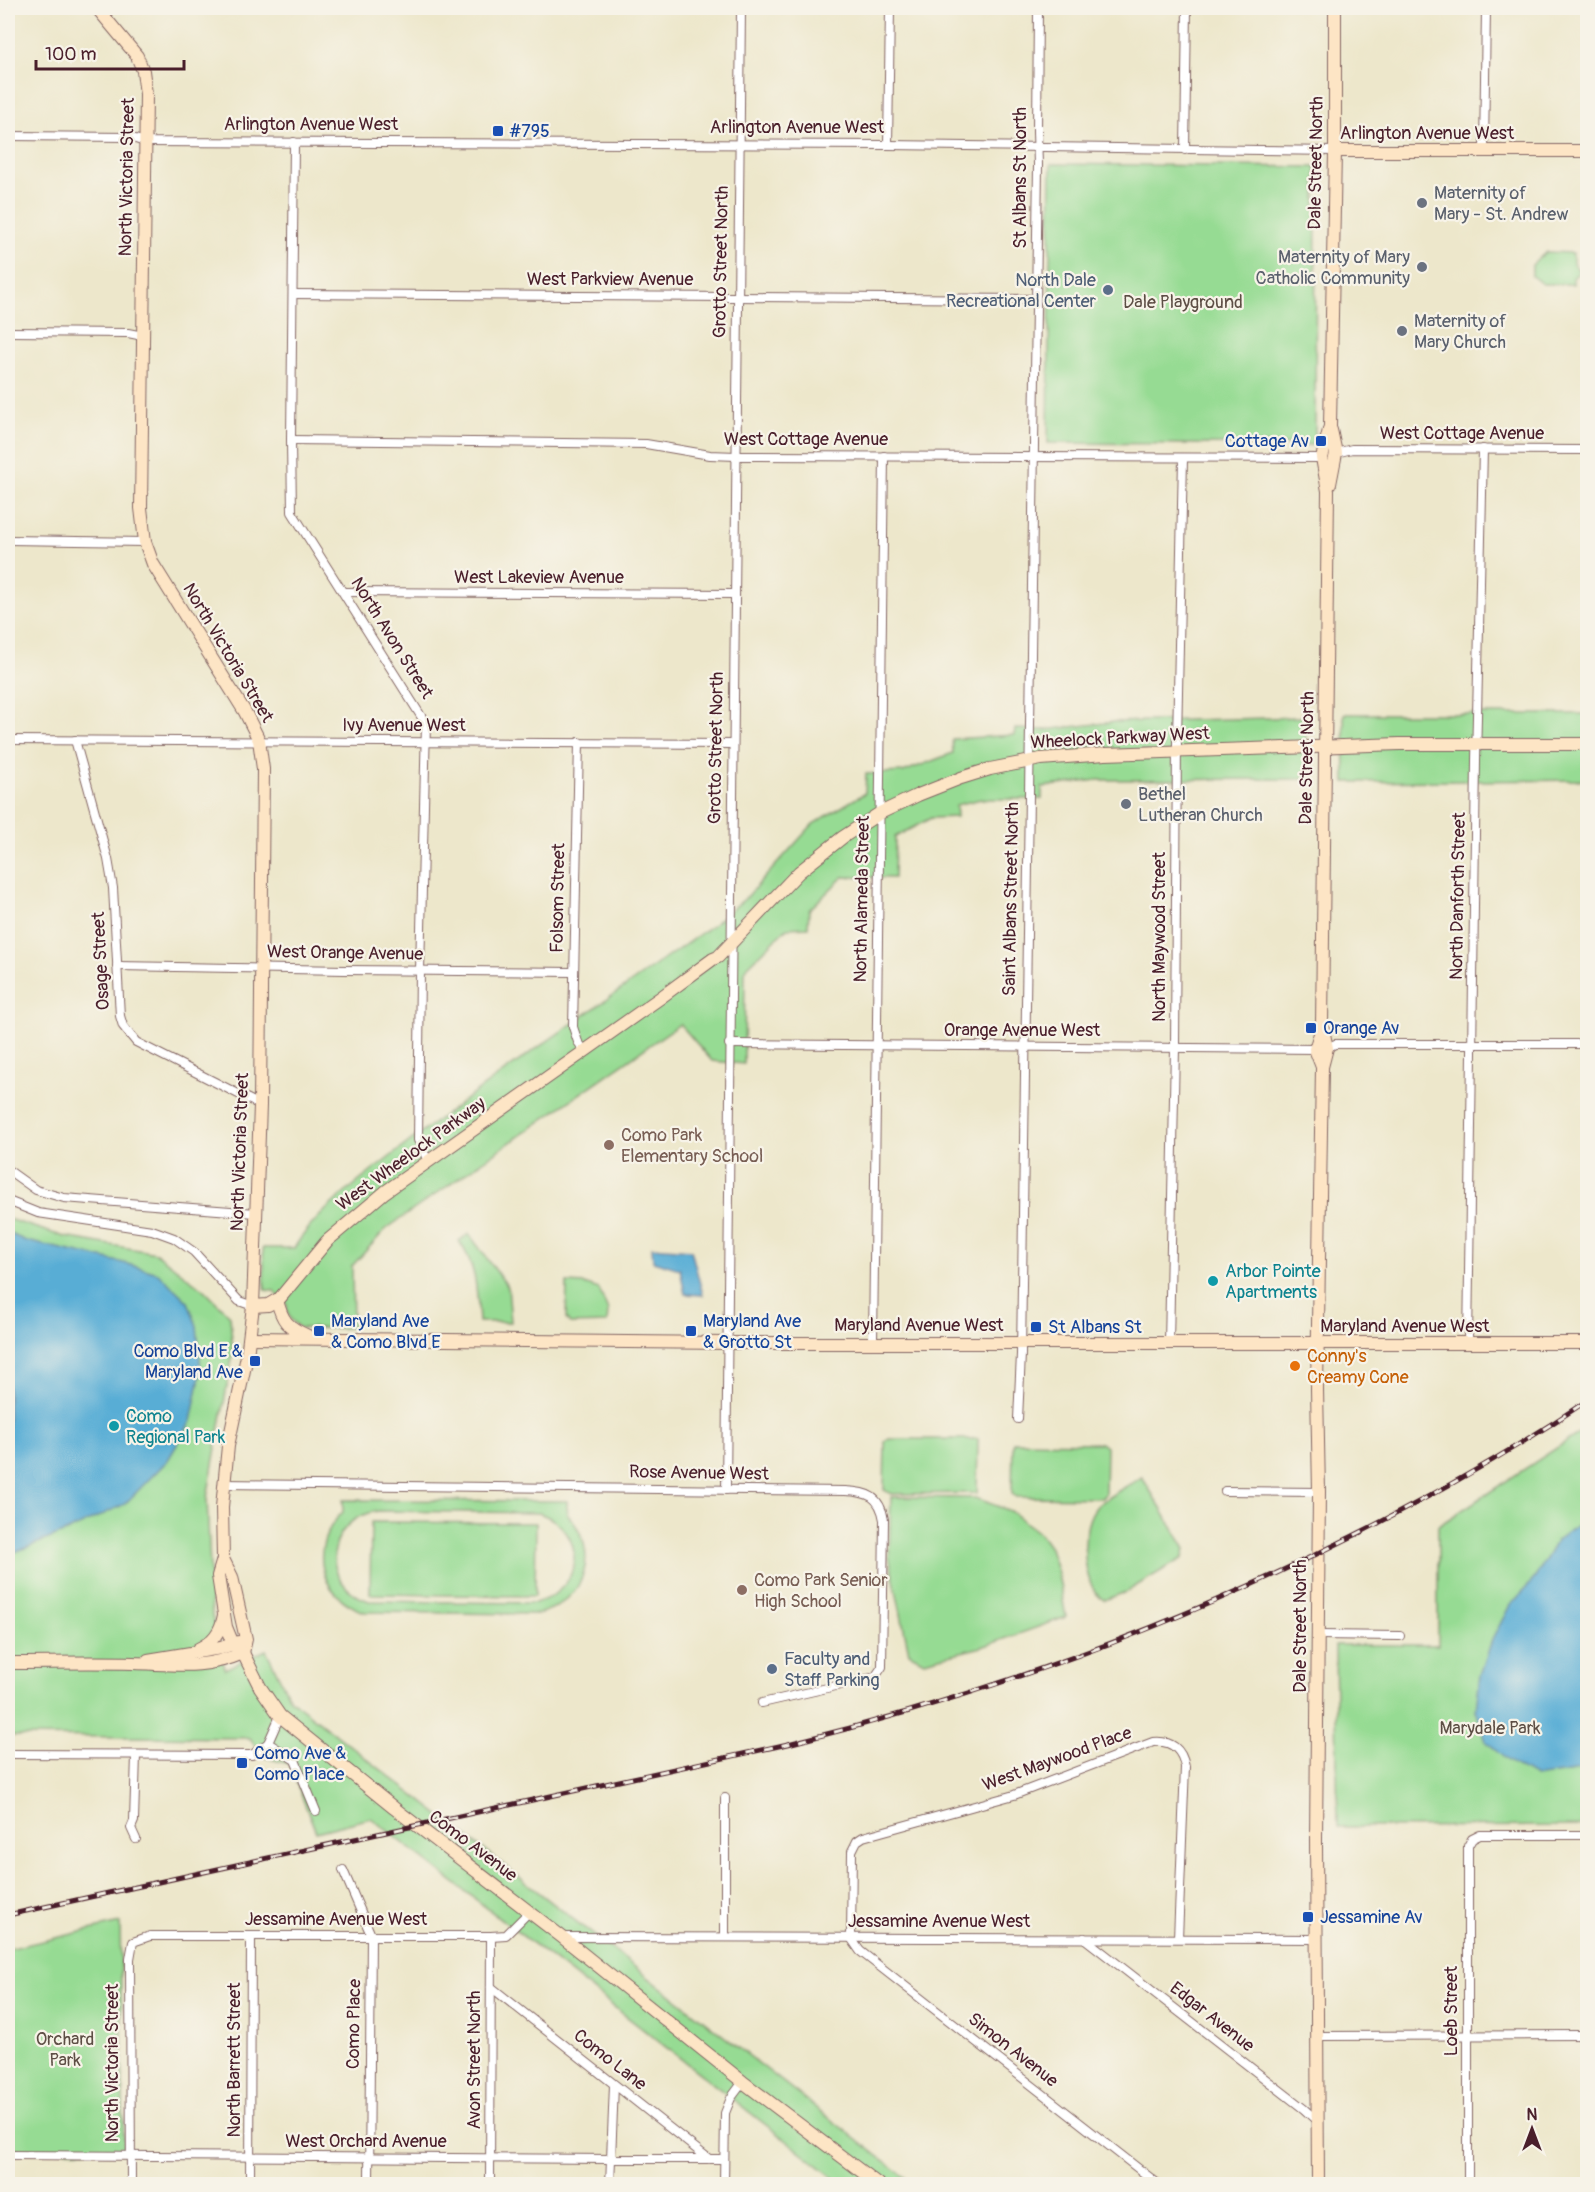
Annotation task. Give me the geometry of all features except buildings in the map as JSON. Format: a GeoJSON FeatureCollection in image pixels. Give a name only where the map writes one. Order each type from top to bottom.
{"type":"FeatureCollection","features":[{"type":"Feature","properties":{"kind":"street","name":"North Victoria Street"},"geometry":{"type":"LineString","coordinates":[[97,8],[137,56],[143,71],[146,94],[141,508],[145,542],[153,564],[245,712],[259,740],[263,769],[260,1105],[253,1306],[250,1338],[232,1424],[223,1484],[221,1528],[223,1559]]}},
{"type":"Feature","properties":{"kind":"street","name":"Grotto Street North"},"geometry":{"type":"LineString","coordinates":[[726,1490],[741,8]]}},
{"type":"Feature","properties":{"kind":"street"},"geometry":{"type":"LineString","coordinates":[[888,145],[890,8]]}},
{"type":"Feature","properties":{"kind":"street","name":"St Albans St North"},"geometry":{"type":"LineString","coordinates":[[1035,456],[1038,8]]}},
{"type":"Feature","properties":{"kind":"street"},"geometry":{"type":"LineString","coordinates":[[1185,150],[1187,8]]}},
{"type":"Feature","properties":{"kind":"street","name":"Dale Street North"},"geometry":{"type":"LineString","coordinates":[[1318,2184],[1316,1770],[1318,1635],[1316,1593],[1319,1492],[1318,1344],[1328,491],[1322,458],[1330,426],[1335,8]]}},
{"type":"Feature","properties":{"kind":"street"},"geometry":{"type":"LineString","coordinates":[[1484,151],[1486,8]]}},
{"type":"Feature","properties":{"kind":"street","name":"Arlington Avenue West"},"geometry":{"type":"LineString","coordinates":[[8,136],[129,137],[145,142],[888,145],[1185,150],[1587,152]]}},
{"type":"Feature","properties":{"kind":"street","name":"North Avon Street"},"geometry":{"type":"LineString","coordinates":[[294,142],[292,512],[426,724],[418,1140],[428,1161]]}},
{"type":"Feature","properties":{"kind":"street","name":"West Parkview Avenue"},"geometry":{"type":"LineString","coordinates":[[293,294],[1035,299]]}},
{"type":"Feature","properties":{"kind":"street"},"geometry":{"type":"LineString","coordinates":[[8,332],[128,333],[143,336]]}},
{"type":"Feature","properties":{"kind":"street","name":"Dale Street North"},"geometry":{"type":"LineString","coordinates":[[1328,491],[1336,453],[1330,426]]}},
{"type":"Feature","properties":{"kind":"street","name":"West Cottage Avenue"},"geometry":{"type":"LineString","coordinates":[[291,440],[646,444],[710,455],[736,456],[1322,458]]}},
{"type":"Feature","properties":{"kind":"street","name":"West Cottage Avenue"},"geometry":{"type":"LineString","coordinates":[[1336,453],[1352,449],[1587,450]]}},
{"type":"Feature","properties":{"kind":"street","name":"North Danforth Street"},"geometry":{"type":"LineString","coordinates":[[1468,1344],[1476,745],[1483,449]]}},
{"type":"Feature","properties":{"kind":"street","name":"North Alameda Street"},"geometry":{"type":"LineString","coordinates":[[873,1342],[884,456]]}},
{"type":"Feature","properties":{"kind":"street","name":"Saint Albans Street North"},"geometry":{"type":"LineString","coordinates":[[1021,1343],[1035,456]]}},
{"type":"Feature","properties":{"kind":"street","name":"North Maywood Street"},"geometry":{"type":"LineString","coordinates":[[1169,1344],[1183,458]]}},
{"type":"Feature","properties":{"kind":"street"},"geometry":{"type":"LineString","coordinates":[[8,540],[145,542]]}},
{"type":"Feature","properties":{"kind":"street","name":"West Lakeview Avenue"},"geometry":{"type":"LineString","coordinates":[[344,592],[735,594]]}},
{"type":"Feature","properties":{"kind":"street","name":"Ivy Avenue West"},"geometry":{"type":"LineString","coordinates":[[8,740],[733,744]]}},
{"type":"Feature","properties":{"kind":"street","name":"Osage Street"},"geometry":{"type":"LineString","coordinates":[[75,740],[108,860],[113,888],[120,1016],[129,1035],[136,1042],[260,1105]]}},
{"type":"Feature","properties":{"kind":"street","name":"Folsom Street"},"geometry":{"type":"LineString","coordinates":[[579,742],[573,1027],[578,1042],[585,1051]]}},
{"type":"Feature","properties":{"kind":"street","name":"Wheelock Parkway West"},"geometry":{"type":"LineString","coordinates":[[603,1039],[718,957],[806,866],[843,837],[880,813],[961,778],[1030,760],[1105,754],[1325,746],[1587,744]]}},
{"type":"Feature","properties":{"kind":"street","name":"West Orange Avenue"},"geometry":{"type":"LineString","coordinates":[[117,966],[573,972]]}},
{"type":"Feature","properties":{"kind":"street","name":"West Wheelock Parkway"},"geometry":{"type":"LineString","coordinates":[[277,1300],[335,1234],[373,1202],[603,1039]]}},
{"type":"Feature","properties":{"kind":"street","name":"Orange Avenue West"},"geometry":{"type":"LineString","coordinates":[[729,1044],[1321,1048],[1335,1044],[1587,1044]]}},
{"type":"Feature","properties":{"kind":"street"},"geometry":{"type":"LineString","coordinates":[[8,1170],[36,1190],[64,1198],[256,1213]]}},
{"type":"Feature","properties":{"kind":"street"},"geometry":{"type":"LineString","coordinates":[[8,1201],[38,1213],[152,1230],[174,1238],[194,1252],[238,1301],[253,1306],[268,1305],[277,1300],[280,1310],[293,1330],[314,1338]]}},
{"type":"Feature","properties":{"kind":"street","name":"Maryland Avenue West"},"geometry":{"type":"LineString","coordinates":[[250,1338],[728,1343],[1587,1343]]}},
{"type":"Feature","properties":{"kind":"street"},"geometry":{"type":"LineString","coordinates":[[1018,1419],[1021,1343]]}},
{"type":"Feature","properties":{"kind":"street","name":"Rose Avenue West"},"geometry":{"type":"LineString","coordinates":[[223,1484],[845,1491],[867,1494],[876,1500],[882,1509],[884,1520],[882,1667],[875,1677],[762,1703]]}},
{"type":"Feature","properties":{"kind":"street"},"geometry":{"type":"LineString","coordinates":[[1225,1491],[1319,1492]]}},
{"type":"Feature","properties":{"kind":"street"},"geometry":{"type":"LineString","coordinates":[[223,1559],[218,1576],[226,1627],[233,1644],[243,1653]]}},
{"type":"Feature","properties":{"kind":"street"},"geometry":{"type":"LineString","coordinates":[[223,1559],[232,1577],[246,1639],[243,1653]]}},
{"type":"Feature","properties":{"kind":"street"},"geometry":{"type":"LineString","coordinates":[[191,1652],[206,1646],[216,1637],[221,1628],[224,1611]]}},
{"type":"Feature","properties":{"kind":"street"},"geometry":{"type":"LineString","coordinates":[[1318,1635],[1400,1635]]}},
{"type":"Feature","properties":{"kind":"street"},"geometry":{"type":"LineString","coordinates":[[136,1663],[233,1644],[246,1639]]}},
{"type":"Feature","properties":{"kind":"street"},"geometry":{"type":"LineString","coordinates":[[8,1663],[136,1663],[166,1666],[224,1661],[243,1653]]}},
{"type":"Feature","properties":{"kind":"street","name":"Como Avenue"},"geometry":{"type":"LineString","coordinates":[[243,1653],[260,1687],[280,1716],[394,1808],[562,1936],[743,2082],[878,2184]]}},
{"type":"Feature","properties":{"kind":"street"},"geometry":{"type":"LineString","coordinates":[[8,1754],[252,1755],[268,1743],[280,1716]]}},
{"type":"Feature","properties":{"kind":"street","name":"West Maywood Place"},"geometry":{"type":"LineString","coordinates":[[851,1938],[852,1851],[860,1839],[1014,1795],[1160,1741],[1167,1742],[1179,1750],[1184,1764],[1178,1938]]}},
{"type":"Feature","properties":{"kind":"street"},"geometry":{"type":"LineString","coordinates":[[268,1743],[296,1760],[316,1811]]}},
{"type":"Feature","properties":{"kind":"street"},"geometry":{"type":"LineString","coordinates":[[136,1755],[134,1821],[131,1828],[136,1839]]}},
{"type":"Feature","properties":{"kind":"street"},"geometry":{"type":"LineString","coordinates":[[725,1798],[725,1937]]}},
{"type":"Feature","properties":{"kind":"street","name":"Loeb Street"},"geometry":{"type":"LineString","coordinates":[[1467,2184],[1468,1846],[1472,1839],[1480,1835],[1587,1835]]}},
{"type":"Feature","properties":{"kind":"street","name":"Como Place"},"geometry":{"type":"LineString","coordinates":[[343,1870],[371,1935],[369,2184]]}},
{"type":"Feature","properties":{"kind":"street","name":"Jessamine Avenue West"},"geometry":{"type":"LineString","coordinates":[[133,1942],[150,1936],[506,1935],[530,1911]]}},
{"type":"Feature","properties":{"kind":"street","name":"North Barrett Street"},"geometry":{"type":"LineString","coordinates":[[250,2184],[251,1936]]}},
{"type":"Feature","properties":{"kind":"street","name":"Avon Street North"},"geometry":{"type":"LineString","coordinates":[[490,2184],[491,1936]]}},
{"type":"Feature","properties":{"kind":"street","name":"Jessamine Avenue West"},"geometry":{"type":"LineString","coordinates":[[562,1936],[1316,1939]]}},
{"type":"Feature","properties":{"kind":"street","name":"Simon Avenue"},"geometry":{"type":"LineString","coordinates":[[851,1938],[860,1951],[1158,2184]]}},
{"type":"Feature","properties":{"kind":"street","name":"Edgar Avenue"},"geometry":{"type":"LineString","coordinates":[[1084,1938],[1304,2109],[1318,2123]]}},
{"type":"Feature","properties":{"kind":"street","name":"North Victoria Street"},"geometry":{"type":"LineString","coordinates":[[131,2184],[130,1959],[133,1942]]}},
{"type":"Feature","properties":{"kind":"street","name":"Como Lane"},"geometry":{"type":"LineString","coordinates":[[491,1988],[710,2159]]}},
{"type":"Feature","properties":{"kind":"street"},"geometry":{"type":"LineString","coordinates":[[1318,2036],[1587,2035]]}},
{"type":"Feature","properties":{"kind":"street"},"geometry":{"type":"LineString","coordinates":[[724,2184],[724,2113],[731,2098],[743,2082]]}},
{"type":"Feature","properties":{"kind":"street"},"geometry":{"type":"LineString","coordinates":[[610,2184],[614,2085]]}},
{"type":"Feature","properties":{"kind":"street","name":"West Orchard Avenue"},"geometry":{"type":"LineString","coordinates":[[8,2155],[610,2160],[723,2158]]}},
{"type":"Feature","properties":{"kind":"green space","name":"Dale Playground"},"geometry":{"type":"Polygon","coordinates":[[[1051,164],[1316,167],[1315,445],[1048,443],[1051,164]]]}},
{"type":"Feature","properties":{"kind":"green space"},"geometry":{"type":"Polygon","coordinates":[[[1546,252],[1573,253],[1573,264],[1578,269],[1578,273],[1573,278],[1573,284],[1542,284],[1532,276],[1532,265],[1546,252]]]}},
{"type":"Feature","properties":{"kind":"green space"},"geometry":{"type":"Polygon","coordinates":[[[1344,714],[1587,714],[1587,780],[1345,782],[1344,714]]]}},
{"type":"Feature","properties":{"kind":"green space"},"geometry":{"type":"Polygon","coordinates":[[[1305,717],[1307,779],[1097,780],[1042,787],[1042,799],[981,799],[956,805],[957,817],[931,818],[895,837],[894,878],[843,877],[809,910],[808,927],[787,928],[745,969],[744,1064],[712,1061],[680,1024],[386,1229],[352,1266],[353,1328],[300,1328],[290,1318],[287,1305],[274,1291],[265,1290],[263,1248],[294,1248],[329,1207],[400,1149],[516,1063],[714,924],[747,897],[813,824],[865,793],[866,774],[903,772],[953,753],[952,739],[1014,735],[1015,729],[1044,730],[1114,722],[1305,717]]]}},
{"type":"Feature","properties":{"kind":"green space","name":"Como Regional Park"},"geometry":{"type":"Polygon","coordinates":[[[8,1219],[65,1237],[156,1253],[204,1290],[230,1316],[233,1353],[207,1498],[212,1616],[225,1669],[266,1650],[290,1699],[914,2184],[842,2184],[371,1818],[316,1832],[289,1764],[264,1757],[250,1738],[8,1736],[8,1219]]]}},
{"type":"Feature","properties":{"kind":"green space"},"geometry":{"type":"Polygon","coordinates":[[[469,1234],[508,1287],[511,1322],[479,1322],[473,1270],[459,1241],[469,1234]]]}},
{"type":"Feature","properties":{"kind":"green space"},"geometry":{"type":"Polygon","coordinates":[[[567,1283],[584,1284],[599,1289],[608,1311],[607,1323],[570,1324],[566,1319],[567,1283]]]}},
{"type":"Feature","properties":{"kind":"green space","name":"Marydale Park"},"geometry":{"type":"Polygon","coordinates":[[[1587,1428],[1587,1826],[1338,1827],[1335,1645],[1438,1645],[1438,1526],[1587,1428]]]}},
{"type":"Feature","properties":{"kind":"green space"},"geometry":{"type":"Polygon","coordinates":[[[889,1439],[978,1439],[977,1493],[891,1494],[884,1490],[885,1442],[889,1439]]]}},
{"type":"Feature","properties":{"kind":"green space"},"geometry":{"type":"Polygon","coordinates":[[[1013,1442],[1101,1443],[1106,1447],[1105,1494],[1102,1498],[1016,1497],[1012,1494],[1013,1442]]]}},
{"type":"Feature","properties":{"kind":"green space"},"geometry":{"type":"Polygon","coordinates":[[[1142,1477],[1185,1549],[1183,1558],[1126,1592],[1104,1600],[1096,1593],[1087,1569],[1085,1540],[1088,1526],[1098,1505],[1142,1477]]]}},
{"type":"Feature","properties":{"kind":"green space"},"geometry":{"type":"Polygon","coordinates":[[[891,1497],[976,1498],[1010,1511],[1040,1534],[1050,1548],[1058,1574],[1066,1617],[982,1647],[924,1661],[909,1653],[889,1556],[891,1497]]]}},
{"type":"Feature","properties":{"kind":"green space"},"geometry":{"type":"Polygon","coordinates":[[[343,1500],[567,1501],[567,1514],[578,1528],[584,1544],[586,1559],[584,1573],[577,1587],[567,1599],[554,1608],[537,1614],[365,1612],[349,1605],[337,1594],[328,1582],[323,1569],[322,1554],[325,1540],[332,1525],[343,1512],[343,1500]],[[378,1511],[361,1516],[347,1526],[334,1552],[335,1567],[341,1581],[352,1593],[369,1601],[535,1603],[552,1596],[564,1586],[571,1573],[574,1559],[566,1532],[555,1521],[539,1513],[378,1511]]]}},
{"type":"Feature","properties":{"kind":"green space"},"geometry":{"type":"Polygon","coordinates":[[[371,1522],[536,1523],[535,1596],[370,1594],[371,1522]]]}},
{"type":"Feature","properties":{"kind":"green space","name":"Orchard Park"},"geometry":{"type":"Polygon","coordinates":[[[120,1923],[124,2150],[8,2150],[8,1949],[120,1923]]]}},
{"type":"Feature","properties":{"kind":"water"},"geometry":{"type":"Polygon","coordinates":[[[8,1233],[26,1241],[158,1273],[188,1302],[197,1326],[201,1372],[191,1421],[168,1460],[125,1504],[66,1532],[8,1555],[8,1233]]]}},
{"type":"Feature","properties":{"kind":"water"},"geometry":{"type":"Polygon","coordinates":[[[652,1247],[691,1250],[703,1295],[685,1294],[680,1269],[653,1261],[652,1247]]]}},
{"type":"Feature","properties":{"kind":"water"},"geometry":{"type":"Polygon","coordinates":[[[1587,1518],[1587,1769],[1535,1777],[1508,1761],[1486,1742],[1476,1710],[1480,1675],[1492,1640],[1509,1607],[1535,1578],[1557,1540],[1587,1518]]]}},
{"type":"Feature","properties":{"kind":"railway"},"geometry":{"type":"LineString","coordinates":[[8,1915],[788,1744],[862,1725],[1007,1681],[1149,1628],[1288,1568],[1445,1487],[1503,1454],[1588,1400]]}},
{"type":"Feature","properties":{"kind":"place","name":"#795"},"geometry":{"type":"Point","coordinates":[498,131]}},
{"type":"Feature","properties":{"kind":"place","name":"Maternity of Mary - St. Andrew"},"geometry":{"type":"Point","coordinates":[1422,203]}},
{"type":"Feature","properties":{"kind":"place","name":"Maternity of Mary Catholic Community"},"geometry":{"type":"Point","coordinates":[1422,267]}},
{"type":"Feature","properties":{"kind":"place","name":"North Dale Recreational Center"},"geometry":{"type":"Point","coordinates":[1108,290]}},
{"type":"Feature","properties":{"kind":"place","name":"Maternity of Mary Church"},"geometry":{"type":"Point","coordinates":[1402,331]}},
{"type":"Feature","properties":{"kind":"place","name":"Cottage Av"},"geometry":{"type":"Point","coordinates":[1321,441]}},
{"type":"Feature","properties":{"kind":"place","name":"Bethel Lutheran Church"},"geometry":{"type":"Point","coordinates":[1126,804]}},
{"type":"Feature","properties":{"kind":"place","name":"Orange Av"},"geometry":{"type":"Point","coordinates":[1311,1028]}},
{"type":"Feature","properties":{"kind":"place","name":"Como Park Elementary School"},"geometry":{"type":"Point","coordinates":[609,1145]}},
{"type":"Feature","properties":{"kind":"place","name":"Arbor Pointe Apartments"},"geometry":{"type":"Point","coordinates":[1213,1281]}},
{"type":"Feature","properties":{"kind":"place","name":"St Albans St"},"geometry":{"type":"Point","coordinates":[1036,1327]}},
{"type":"Feature","properties":{"kind":"place","name":"Maryland Ave & Como Blvd E"},"geometry":{"type":"Point","coordinates":[319,1331]}},
{"type":"Feature","properties":{"kind":"place","name":"Maryland Ave & Grotto St"},"geometry":{"type":"Point","coordinates":[691,1331]}},
{"type":"Feature","properties":{"kind":"place","name":"Como Blvd E & Maryland Ave"},"geometry":{"type":"Point","coordinates":[255,1361]}},
{"type":"Feature","properties":{"kind":"place","name":"Conny's Creamy Cone"},"geometry":{"type":"Point","coordinates":[1295,1366]}},
{"type":"Feature","properties":{"kind":"place","name":"Como Regional Park"},"geometry":{"type":"Point","coordinates":[114,1426]}},
{"type":"Feature","properties":{"kind":"place","name":"Como Park Senior High School"},"geometry":{"type":"Point","coordinates":[742,1590]}},
{"type":"Feature","properties":{"kind":"place","name":"Faculty and Staff Parking"},"geometry":{"type":"Point","coordinates":[772,1669]}},
{"type":"Feature","properties":{"kind":"place","name":"Como Ave & Como Place"},"geometry":{"type":"Point","coordinates":[242,1763]}},
{"type":"Feature","properties":{"kind":"place","name":"Jessamine Av"},"geometry":{"type":"Point","coordinates":[1308,1917]}}]}
